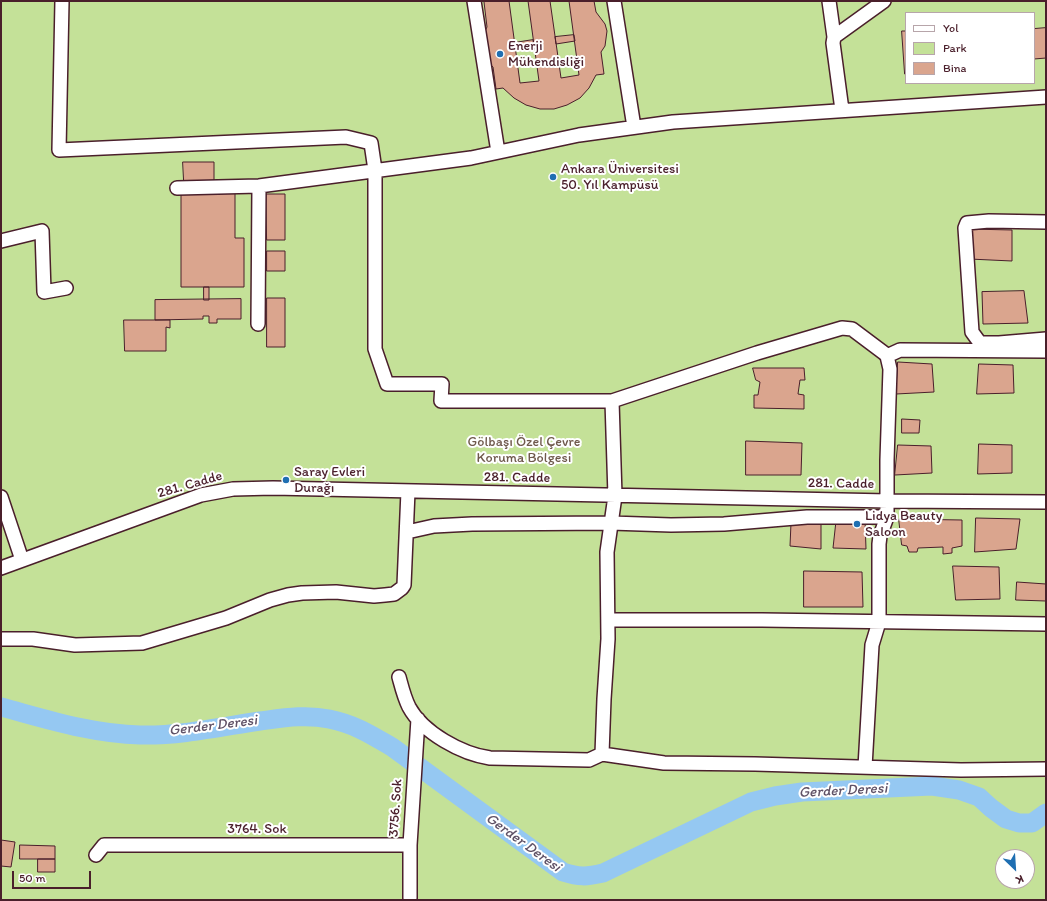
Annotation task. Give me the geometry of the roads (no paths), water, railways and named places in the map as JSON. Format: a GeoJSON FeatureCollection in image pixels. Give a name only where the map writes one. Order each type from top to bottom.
{"type":"FeatureCollection","features":[{"type":"Feature","properties":{"kind":"street"},"geometry":{"type":"LineString","coordinates":[[62,1],[59,150],[346,137],[371,143],[375,170],[375,349],[387,384],[442,384],[442,401],[612,401],[757,353],[842,328],[856,332],[887,356],[890,369],[887,460],[888,501],[887,517],[880,536],[879,544],[879,622],[872,645],[866,767]]}},
{"type":"Feature","properties":{"kind":"street"},"geometry":{"type":"LineString","coordinates":[[474,1],[498,152]]}},
{"type":"Feature","properties":{"kind":"street"},"geometry":{"type":"LineString","coordinates":[[614,1],[634,127]]}},
{"type":"Feature","properties":{"kind":"street"},"geometry":{"type":"LineString","coordinates":[[828,1],[834,37],[833,43],[842,110]]}},
{"type":"Feature","properties":{"kind":"street"},"geometry":{"type":"LineString","coordinates":[[834,37],[884,1]]}},
{"type":"Feature","properties":{"kind":"street"},"geometry":{"type":"LineString","coordinates":[[177,188],[258,186],[471,158],[579,135],[673,122],[1046,97]]}},
{"type":"Feature","properties":{"kind":"street"},"geometry":{"type":"LineString","coordinates":[[258,186],[258,324]]}},
{"type":"Feature","properties":{"kind":"street"},"geometry":{"type":"LineString","coordinates":[[1046,222],[989,221],[967,223],[965,228],[972,332],[980,343],[1046,340]]}},
{"type":"Feature","properties":{"kind":"street"},"geometry":{"type":"LineString","coordinates":[[1,241],[42,231],[44,292],[66,288]]}},
{"type":"Feature","properties":{"kind":"street"},"geometry":{"type":"LineString","coordinates":[[887,356],[900,350],[1046,351]]}},
{"type":"Feature","properties":{"kind":"street"},"geometry":{"type":"LineString","coordinates":[[602,754],[608,639],[607,552],[615,496],[612,401]]}},
{"type":"Feature","properties":{"kind":"street","name":"281. Cadde"},"geometry":{"type":"LineString","coordinates":[[1,568],[177,503],[213,492],[233,489],[272,488],[888,501],[1046,502]]}},
{"type":"Feature","properties":{"kind":"street"},"geometry":{"type":"LineString","coordinates":[[1,639],[33,639],[75,645],[142,643],[226,618],[270,600],[288,595],[317,592],[336,592],[374,596],[394,594],[404,585],[408,491]]}},
{"type":"Feature","properties":{"kind":"street"},"geometry":{"type":"LineString","coordinates":[[1,497],[22,560]]}},
{"type":"Feature","properties":{"kind":"street"},"geometry":{"type":"LineString","coordinates":[[407,532],[434,526],[472,524],[611,523],[671,525],[716,524],[807,517],[887,517]]}},
{"type":"Feature","properties":{"kind":"street"},"geometry":{"type":"LineString","coordinates":[[608,620],[1046,624]]}},
{"type":"Feature","properties":{"kind":"street"},"geometry":{"type":"LineString","coordinates":[[399,677],[404,698],[418,719],[427,728],[441,739],[479,756],[490,758],[589,760],[602,754],[664,763],[961,770],[1046,770]]}},
{"type":"Feature","properties":{"kind":"street","name":"3756. Sok"},"geometry":{"type":"LineString","coordinates":[[410,898],[410,845],[418,719]]}},
{"type":"Feature","properties":{"kind":"street","name":"3764. Sok"},"geometry":{"type":"LineString","coordinates":[[100,850],[410,845]]}},
{"type":"Feature","properties":{"kind":"waterway","name":"Gerder Deresi"},"geometry":{"type":"LineString","coordinates":[[1,707],[87,729],[140,735],[185,733],[294,717],[312,717],[338,721],[362,730],[392,747],[563,872],[578,876],[603,873],[751,802],[775,796],[802,792],[932,786],[959,790],[979,797],[1006,819],[1019,823],[1032,823],[1046,813]]}},
{"type":"Feature","properties":{"kind":"place","name":"Enerji Mühendisliği"},"geometry":{"type":"Point","coordinates":[500,54]}},
{"type":"Feature","properties":{"kind":"place","name":"Ankara Üniversitesi 50. Yıl Kampüsü"},"geometry":{"type":"Point","coordinates":[553,177]}},
{"type":"Feature","properties":{"kind":"place","name":"Saray Evleri Durağı"},"geometry":{"type":"Point","coordinates":[286,480]}},
{"type":"Feature","properties":{"kind":"place","name":"Lidya Beauty Saloon"},"geometry":{"type":"Point","coordinates":[857,524]}},
{"type":"Feature","properties":{"kind":"park label","name":"Gölbaşı Özel Çevre Koruma Bölgesi"},"geometry":{"type":"Point","coordinates":[524,450]}}]}
